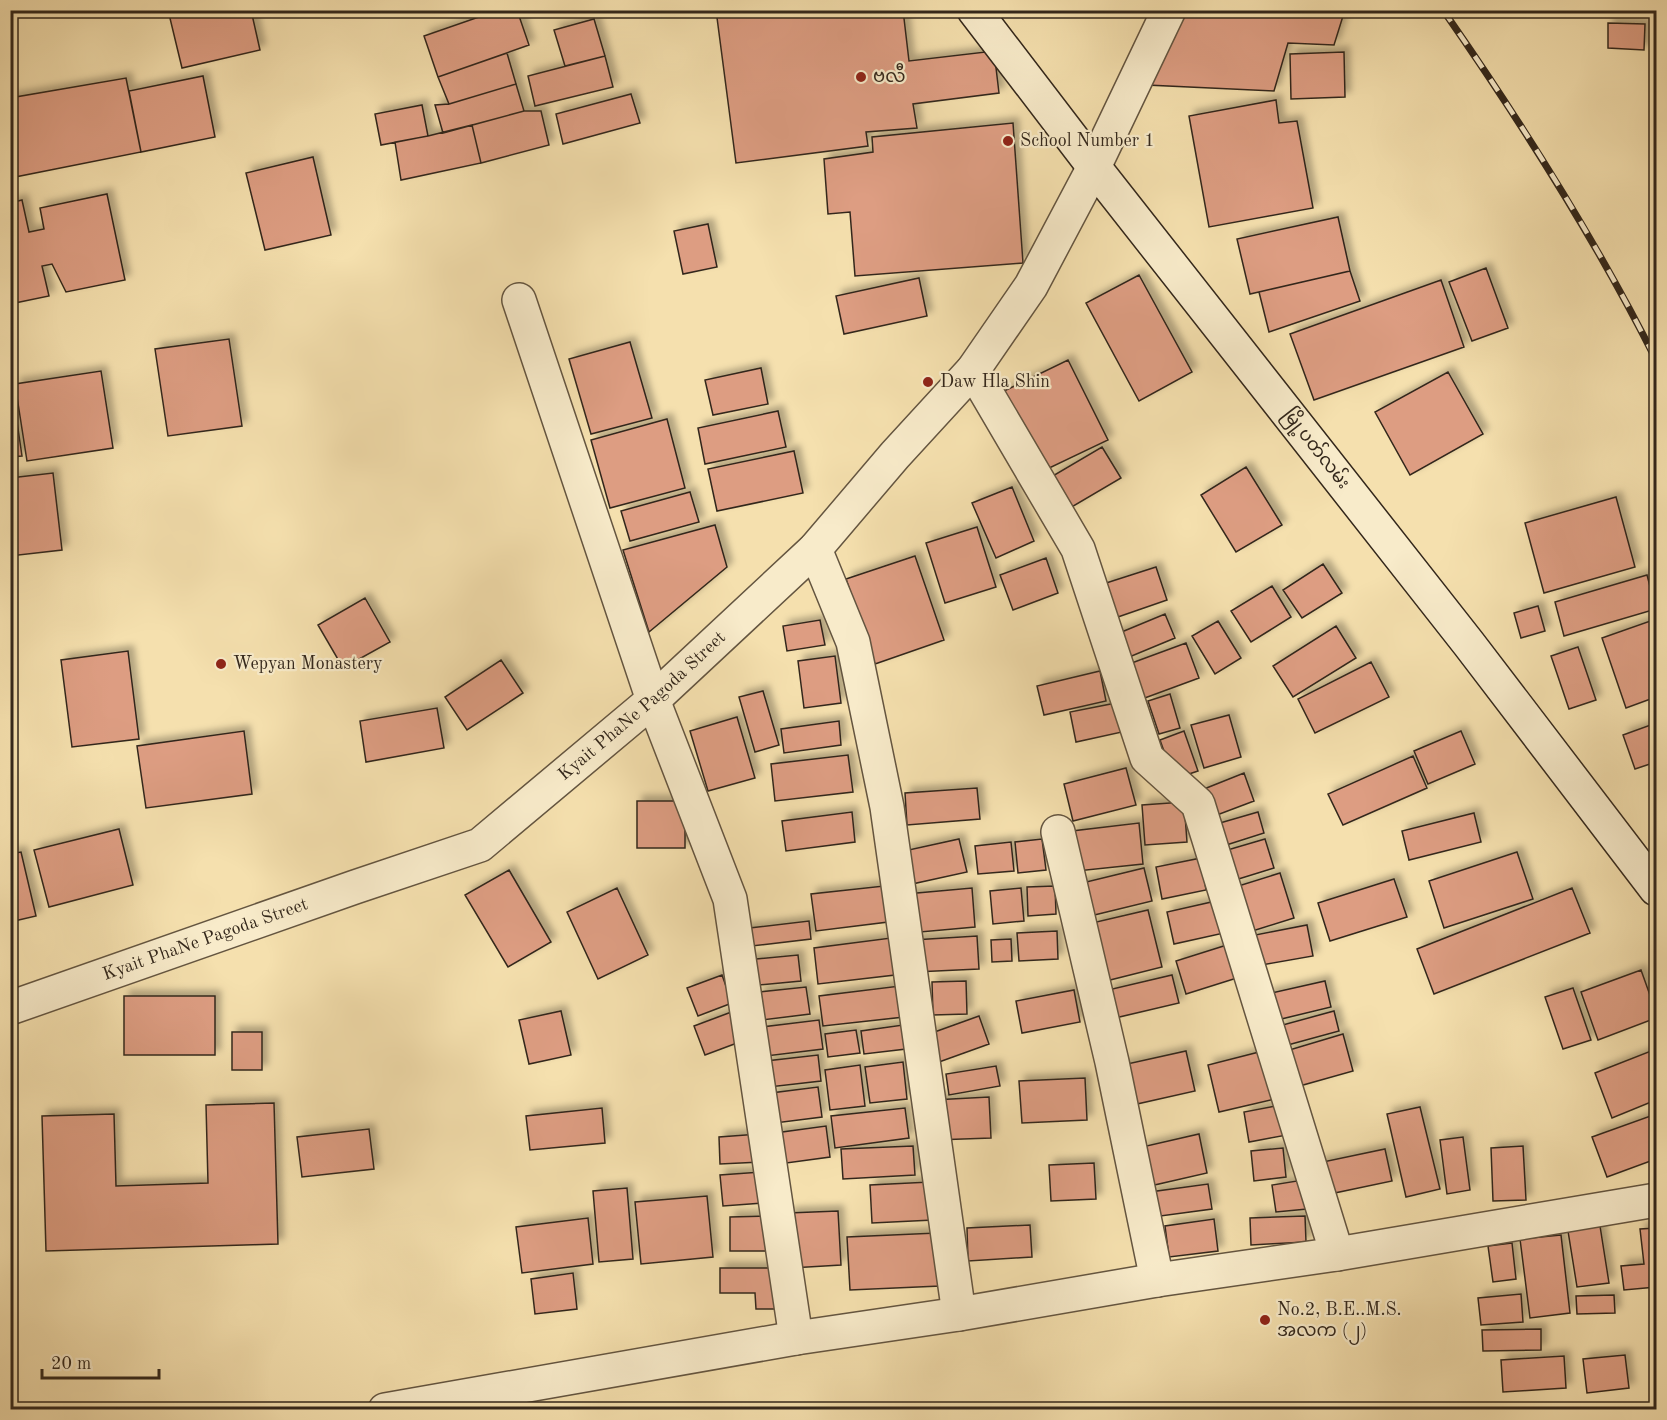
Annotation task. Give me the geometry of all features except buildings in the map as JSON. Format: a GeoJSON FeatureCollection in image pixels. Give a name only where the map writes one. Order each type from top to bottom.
{"type":"FeatureCollection","features":[{"type":"Feature","properties":{"kind":"street","name":"မြို့ပတ်လမ်း"},"geometry":{"type":"LineString","coordinates":[[974,10],[1094,167],[1469,644],[1656,889]]}},
{"type":"Feature","properties":{"kind":"street","name":"Kyait PhaNe Pagoda Street"},"geometry":{"type":"LineString","coordinates":[[10,1008],[480,845],[653,700],[815,549],[895,455],[973,370],[1031,286],[1094,167],[1169,10]]}},
{"type":"Feature","properties":{"kind":"street"},"geometry":{"type":"LineString","coordinates":[[519,300],[653,700],[730,899],[796,1338]]}},
{"type":"Feature","properties":{"kind":"street"},"geometry":{"type":"LineString","coordinates":[[973,370],[1078,549],[1147,758],[1198,804],[1337,1254]]}},
{"type":"Feature","properties":{"kind":"street"},"geometry":{"type":"LineString","coordinates":[[815,549],[853,642],[887,807],[959,1314]]}},
{"type":"Feature","properties":{"kind":"street"},"geometry":{"type":"LineString","coordinates":[[1058,832],[1112,1062],[1157,1280]]}},
{"type":"Feature","properties":{"kind":"street"},"geometry":{"type":"LineString","coordinates":[[385,1410],[796,1338],[959,1314],[1157,1280],[1337,1254],[1656,1200]]}},
{"type":"Feature","properties":{"kind":"railway"},"geometry":{"type":"LineString","coordinates":[[1443,10],[1556,181],[1608,270],[1656,360]]}},
{"type":"Feature","properties":{"kind":"place","name":"ဗလီ"},"geometry":{"type":"Point","coordinates":[861,77]}},
{"type":"Feature","properties":{"kind":"place","name":"School Number 1"},"geometry":{"type":"Point","coordinates":[1008,141]}},
{"type":"Feature","properties":{"kind":"place","name":"Daw Hla Shin"},"geometry":{"type":"Point","coordinates":[928,382]}},
{"type":"Feature","properties":{"kind":"place","name":"Wepyan Monastery"},"geometry":{"type":"Point","coordinates":[221,664]}},
{"type":"Feature","properties":{"kind":"place","name":"No.2, B.E..M.S. အလက (၂)"},"geometry":{"type":"Point","coordinates":[1265,1320]}}]}
